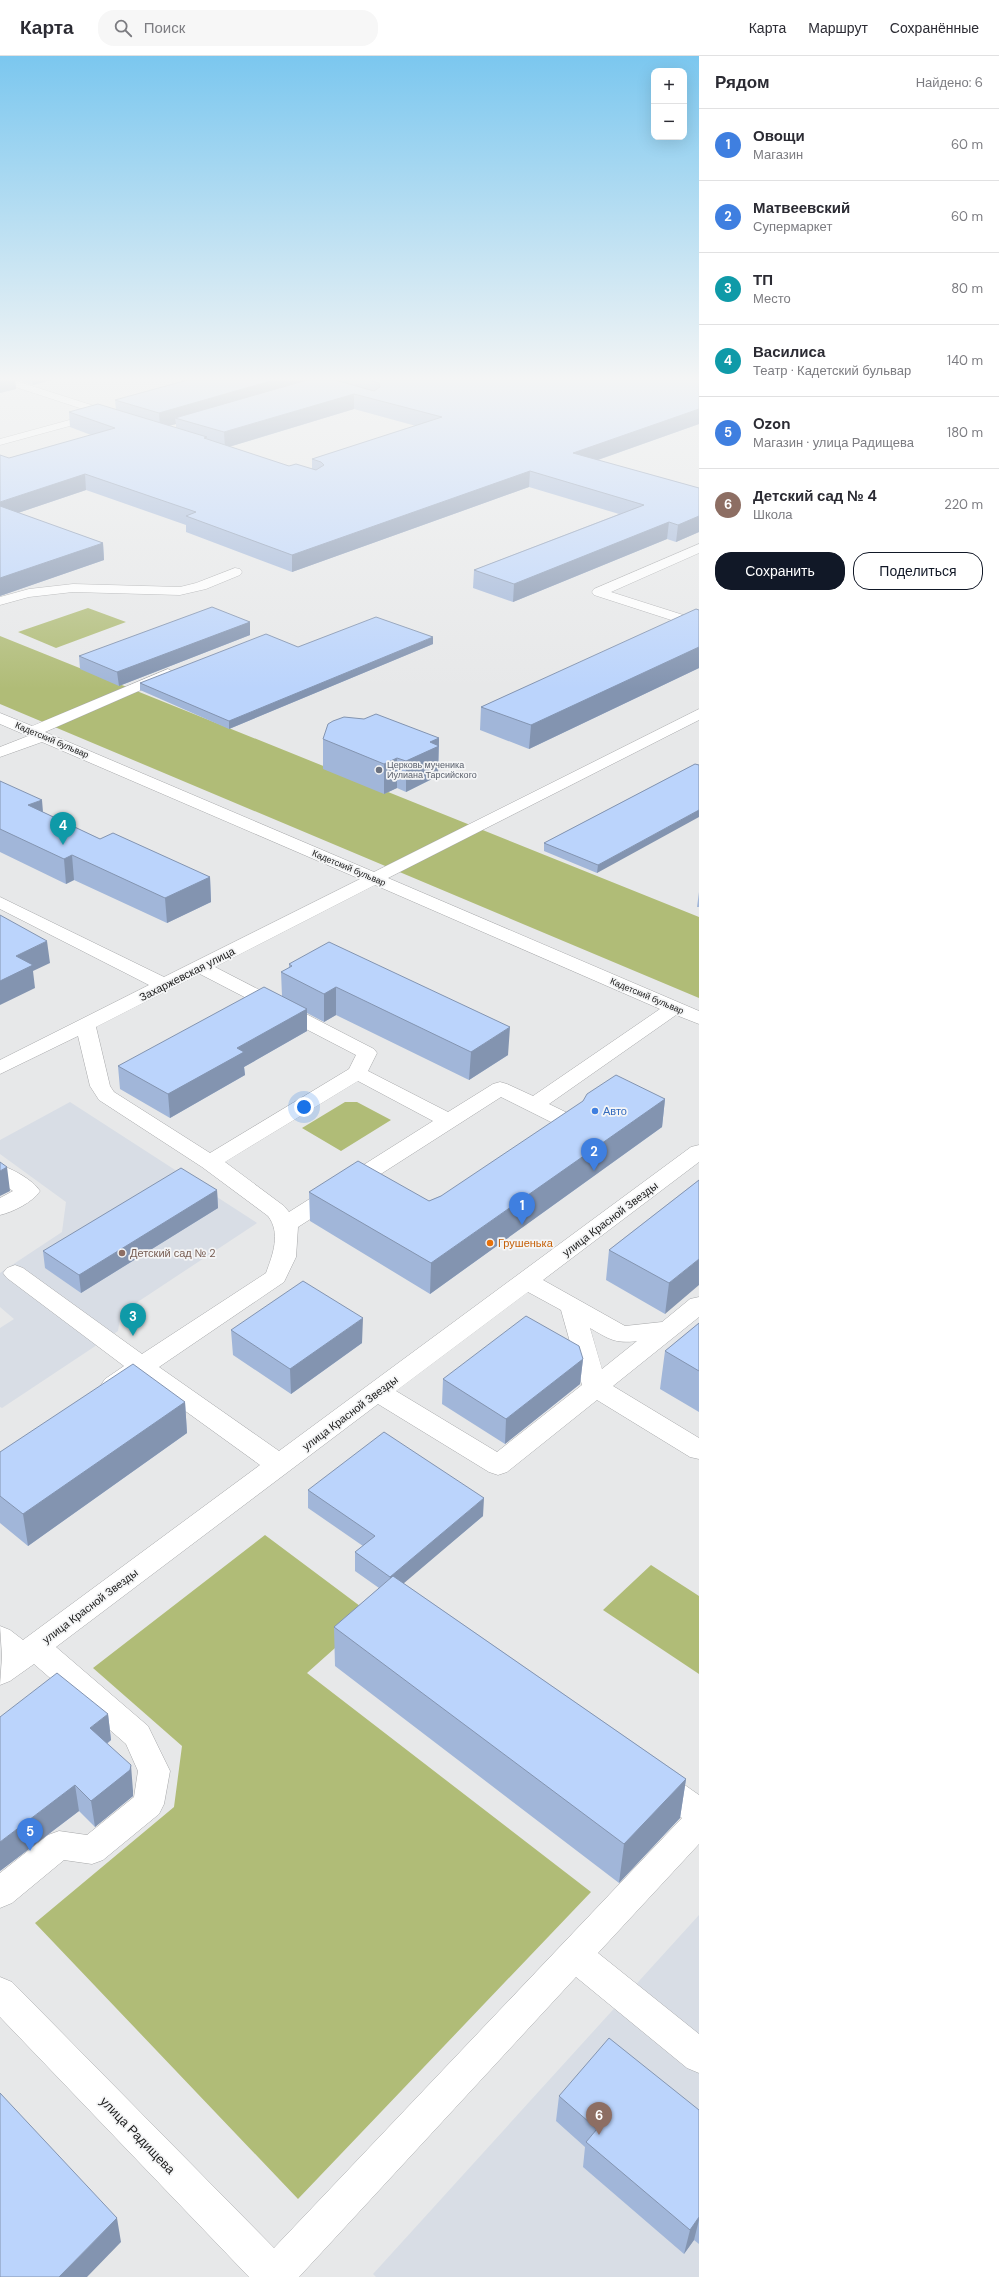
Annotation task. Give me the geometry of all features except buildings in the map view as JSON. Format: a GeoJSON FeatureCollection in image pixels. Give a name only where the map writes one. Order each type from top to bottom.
{"type":"FeatureCollection","features":[{"type":"Feature","properties":{"kind":"street"},"geometry":{"type":"LineString","coordinates":[[695,553],[599,592],[699,625]]}},
{"type":"Feature","properties":{"kind":"street"},"geometry":{"type":"LineString","coordinates":[[0,601],[20,594],[68,588],[161,592],[182,591],[200,586],[235,572]]}},
{"type":"Feature","properties":{"kind":"street"},"geometry":{"type":"LineString","coordinates":[[0,586],[20,594]]}},
{"type":"Feature","properties":{"kind":"street"},"geometry":{"type":"LineString","coordinates":[[0,752],[127,689],[184,667]]}},
{"type":"Feature","properties":{"kind":"street","name":"Захаржевская улица"},"geometry":{"type":"LineString","coordinates":[[0,1068],[699,714]]}},
{"type":"Feature","properties":{"kind":"street","name":"Кадетский бульвар"},"geometry":{"type":"LineString","coordinates":[[0,718],[699,1018]]}},
{"type":"Feature","properties":{"kind":"street"},"geometry":{"type":"LineString","coordinates":[[0,902],[164,985]]}},
{"type":"Feature","properties":{"kind":"street"},"geometry":{"type":"LineString","coordinates":[[201,967],[367,1053],[357,1073],[210,1162]]}},
{"type":"Feature","properties":{"kind":"street"},"geometry":{"type":"LineString","coordinates":[[534,1105],[674,1008]]}},
{"type":"Feature","properties":{"kind":"street"},"geometry":{"type":"LineString","coordinates":[[85,1026],[100,1086],[106,1096],[210,1162],[276,1211],[286,1224],[287,1236],[284,1257],[276,1277],[96,1397]]}},
{"type":"Feature","properties":{"kind":"street"},"geometry":{"type":"LineString","coordinates":[[357,1073],[449,1121]]}},
{"type":"Feature","properties":{"kind":"street"},"geometry":{"type":"LineString","coordinates":[[286,1224],[500,1088],[572,1124],[540,1146]]}},
{"type":"Feature","properties":{"kind":"street","name":"улица Красной Звезды"},"geometry":{"type":"LineString","coordinates":[[0,1673],[527,1282],[699,1152]]}},
{"type":"Feature","properties":{"kind":"street"},"geometry":{"type":"LineString","coordinates":[[0,1172],[30,1191],[0,1208]]}},
{"type":"Feature","properties":{"kind":"street"},"geometry":{"type":"LineString","coordinates":[[360,1178],[379,1189]]}},
{"type":"Feature","properties":{"kind":"street"},"geometry":{"type":"LineString","coordinates":[[15,1273],[247,1444],[280,1465]]}},
{"type":"Feature","properties":{"kind":"street"},"geometry":{"type":"LineString","coordinates":[[527,1282],[621,1335],[670,1329]]}},
{"type":"Feature","properties":{"kind":"street"},"geometry":{"type":"LineString","coordinates":[[378,1392],[498,1465],[699,1305]]}},
{"type":"Feature","properties":{"kind":"street"},"geometry":{"type":"LineString","coordinates":[[572,1306],[595,1387],[699,1450]]}},
{"type":"Feature","properties":{"kind":"street"},"geometry":{"type":"LineString","coordinates":[[0,1638],[29,1652],[137,1735],[154,1771],[148,1804],[92,1850],[59,1846],[0,1893]]}},
{"type":"Feature","properties":{"kind":"street"},"geometry":{"type":"LineString","coordinates":[[636,1767],[699,1813]]}},
{"type":"Feature","properties":{"kind":"street"},"geometry":{"type":"LineString","coordinates":[[275,2276],[699,1822]]}},
{"type":"Feature","properties":{"kind":"street"},"geometry":{"type":"LineString","coordinates":[[575,1955],[699,2056]]}},
{"type":"Feature","properties":{"kind":"street","name":"улица Радищева"},"geometry":{"type":"LineString","coordinates":[[0,1993],[275,2276]]}},
{"type":"Feature","properties":{"kind":"shaded area","name":"Детский сад № 2"},"geometry":{"type":"Polygon","coordinates":[[[70,1102],[257,1223],[121,1313],[118,1331],[2,1408],[0,1407],[0,1328],[14,1319],[0,1307],[0,1273],[62,1232],[66,1202],[0,1154],[0,1140],[70,1102]]]}},
{"type":"Feature","properties":{"kind":"shaded area"},"geometry":{"type":"Polygon","coordinates":[[[699,1915],[699,2277],[376,2277],[373,2274],[699,1915]]]}},
{"type":"Feature","properties":{"kind":"green space"},"geometry":{"type":"Polygon","coordinates":[[[88,608],[126,622],[56,648],[18,632],[88,608]]]}},
{"type":"Feature","properties":{"kind":"green space"},"geometry":{"type":"Polygon","coordinates":[[[0,636],[699,917],[699,998],[0,704],[0,636]]]}},
{"type":"Feature","properties":{"kind":"green space"},"geometry":{"type":"Polygon","coordinates":[[[345,1102],[357,1102],[391,1120],[341,1151],[302,1128],[345,1102]]]}},
{"type":"Feature","properties":{"kind":"green space"},"geometry":{"type":"Polygon","coordinates":[[[265,1535],[372,1615],[307,1673],[591,1892],[298,2199],[35,1923],[174,1807],[182,1746],[93,1668],[265,1535]]]}},
{"type":"Feature","properties":{"kind":"green space"},"geometry":{"type":"Polygon","coordinates":[[[651,1565],[699,1596],[699,1674],[603,1610],[651,1565]]]}},
{"type":"Feature","properties":{"kind":"place","name":"Церковь мученика Иулиана Тарсийского"},"geometry":{"type":"Point","coordinates":[379,770]}},
{"type":"Feature","properties":{"kind":"place","name":"Василиса"},"geometry":{"type":"Point","coordinates":[63,845]}},
{"type":"Feature","properties":{"kind":"place","name":"Авто"},"geometry":{"type":"Point","coordinates":[595,1111]}},
{"type":"Feature","properties":{"kind":"place","name":"Матвеевский"},"geometry":{"type":"Point","coordinates":[594,1171]}},
{"type":"Feature","properties":{"kind":"place","name":"Овощи"},"geometry":{"type":"Point","coordinates":[522,1225]}},
{"type":"Feature","properties":{"kind":"place","name":"Грушенька"},"geometry":{"type":"Point","coordinates":[490,1243]}},
{"type":"Feature","properties":{"kind":"place","name":"Детский сад № 2"},"geometry":{"type":"Point","coordinates":[122,1253]}},
{"type":"Feature","properties":{"kind":"place","name":"ТП"},"geometry":{"type":"Point","coordinates":[133,1336]}},
{"type":"Feature","properties":{"kind":"place","name":"Ozon"},"geometry":{"type":"Point","coordinates":[30,1851]}},
{"type":"Feature","properties":{"kind":"place","name":"Детский сад № 4"},"geometry":{"type":"Point","coordinates":[599,2135]}}]}
